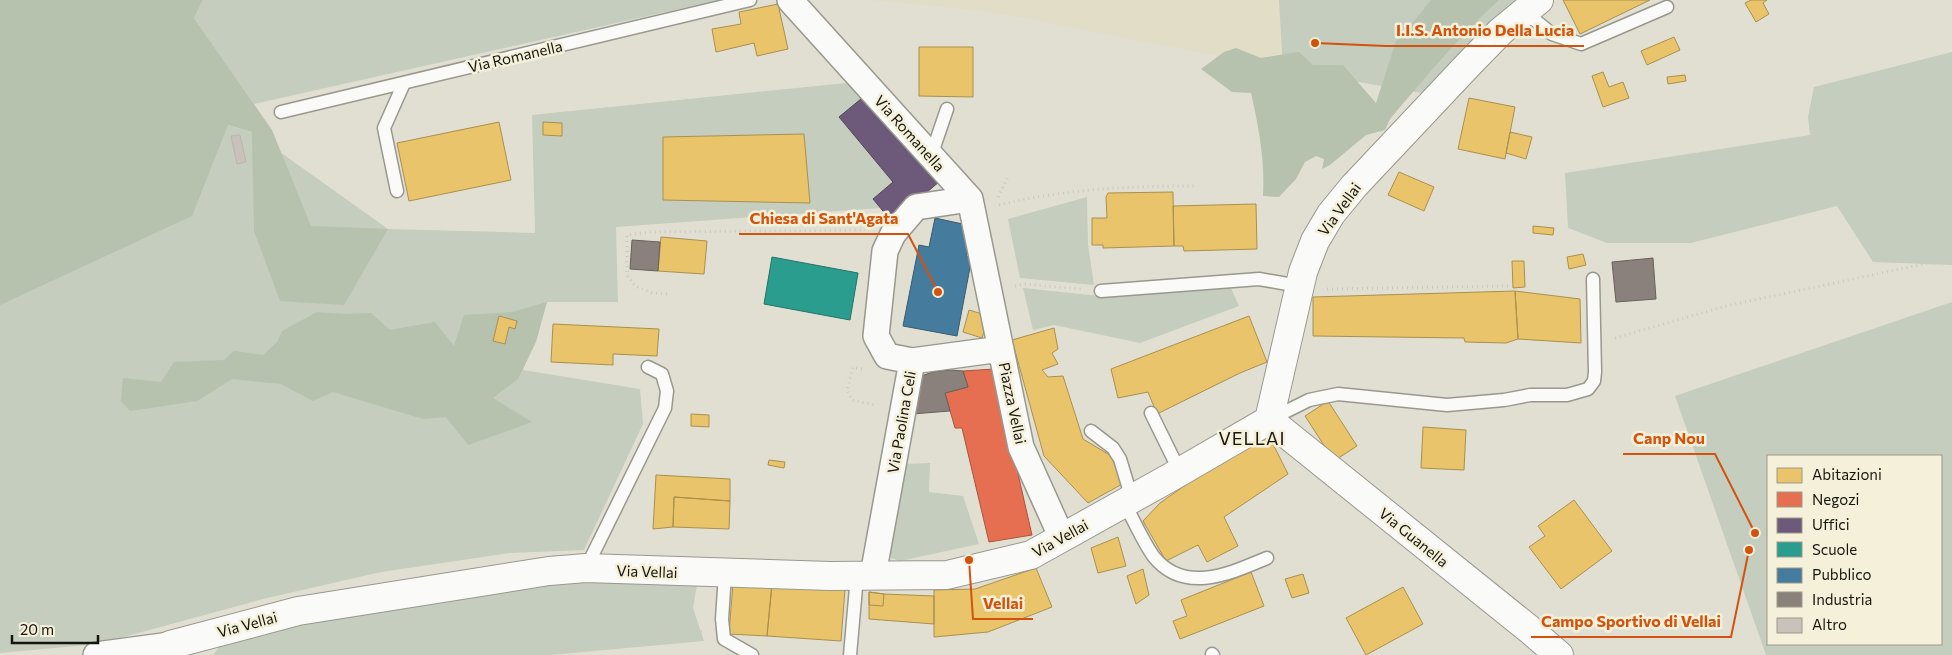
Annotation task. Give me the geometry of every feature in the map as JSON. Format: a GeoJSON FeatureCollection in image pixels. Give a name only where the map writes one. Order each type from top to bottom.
{"type":"FeatureCollection","features":[{"type":"Feature","properties":{"kind":"street","name":"Via Romanella"},"geometry":{"type":"LineString","coordinates":[[790,0],[970,199]]}},
{"type":"Feature","properties":{"kind":"street","name":"Via Vellai"},"geometry":{"type":"LineString","coordinates":[[167,650],[298,611],[549,570],[586,568],[725,574],[947,575],[1031,556],[1269,420],[1300,286],[1315,241],[1337,207],[1354,186],[1468,65],[1501,32],[1532,6]]}},
{"type":"Feature","properties":{"kind":"street","name":"Via Paolina Celi"},"geometry":{"type":"LineString","coordinates":[[865,575],[912,361],[887,356],[876,336],[885,251],[893,234],[916,207],[970,199]]}},
{"type":"Feature","properties":{"kind":"street","name":"Piazza Vellai"},"geometry":{"type":"LineString","coordinates":[[970,199],[1021,447],[1062,538]]}},
{"type":"Feature","properties":{"kind":"street","name":"Piazza Vellai"},"geometry":{"type":"LineString","coordinates":[[912,361],[1001,349]]}},
{"type":"Feature","properties":{"kind":"street","name":"Via Guanella"},"geometry":{"type":"LineString","coordinates":[[1269,420],[1559,655]]}},
{"type":"Feature","properties":{"kind":"street"},"geometry":{"type":"LineString","coordinates":[[96,655],[167,650]]}},
{"type":"Feature","properties":{"kind":"lane","name":"Via Romanella"},"geometry":{"type":"LineString","coordinates":[[281,112],[750,0]]}},
{"type":"Feature","properties":{"kind":"lane"},"geometry":{"type":"LineString","coordinates":[[1532,6],[1552,34],[1581,44],[1667,7]]}},
{"type":"Feature","properties":{"kind":"lane"},"geometry":{"type":"LineString","coordinates":[[397,191],[384,128],[404,83]]}},
{"type":"Feature","properties":{"kind":"lane"},"geometry":{"type":"LineString","coordinates":[[931,156],[947,109]]}},
{"type":"Feature","properties":{"kind":"lane"},"geometry":{"type":"LineString","coordinates":[[1269,420],[1309,400],[1338,394],[1447,404],[1504,400],[1530,395],[1567,395],[1588,389],[1594,381],[1595,372],[1593,278]]}},
{"type":"Feature","properties":{"kind":"lane"},"geometry":{"type":"LineString","coordinates":[[1102,291],[1259,279],[1300,286]]}},
{"type":"Feature","properties":{"kind":"lane"},"geometry":{"type":"LineString","coordinates":[[586,568],[665,408],[667,391],[662,374],[648,367]]}},
{"type":"Feature","properties":{"kind":"lane"},"geometry":{"type":"LineString","coordinates":[[1151,413],[1180,472]]}},
{"type":"Feature","properties":{"kind":"lane"},"geometry":{"type":"LineString","coordinates":[[1091,431],[1113,448],[1120,459],[1128,501],[1155,557],[1173,572],[1191,579],[1216,576],[1236,571],[1267,558]]}},
{"type":"Feature","properties":{"kind":"lane"},"geometry":{"type":"LineString","coordinates":[[725,574],[724,639],[752,655]]}},
{"type":"Feature","properties":{"kind":"lane"},"geometry":{"type":"LineString","coordinates":[[850,655],[865,575]]}},
{"type":"Feature","properties":{"kind":"path"},"geometry":{"type":"LineString","coordinates":[[1285,0],[1286,23]]}},
{"type":"Feature","properties":{"kind":"path"},"geometry":{"type":"LineString","coordinates":[[1008,177],[993,206],[1026,198],[1122,186],[1195,186]]}},
{"type":"Feature","properties":{"kind":"path"},"geometry":{"type":"LineString","coordinates":[[667,294],[652,293],[635,286],[627,275],[627,235],[648,232],[871,230],[893,234]]}},
{"type":"Feature","properties":{"kind":"path"},"geometry":{"type":"LineString","coordinates":[[1595,343],[1726,306],[1824,284],[1870,277],[1952,258]]}},
{"type":"Feature","properties":{"kind":"path"},"geometry":{"type":"LineString","coordinates":[[989,292],[1024,284],[1102,291]]}},
{"type":"Feature","properties":{"kind":"path"},"geometry":{"type":"LineString","coordinates":[[1300,286],[1336,290],[1509,286]]}},
{"type":"Feature","properties":{"kind":"path"},"geometry":{"type":"LineString","coordinates":[[852,400],[847,390],[853,367]]}},
{"type":"Feature","properties":{"kind":"path"},"geometry":{"type":"LineString","coordinates":[[495,655],[524,642],[565,636],[666,634],[723,629]]}},
{"type":"Feature","properties":{"kind":"shaded area"},"geometry":{"type":"Polygon","coordinates":[[[869,0],[1525,0],[1283,69],[1024,18],[965,9],[869,0]]]}},
{"type":"Feature","properties":{"kind":"green space"},"geometry":{"type":"Polygon","coordinates":[[[0,0],[203,0],[194,18],[272,130],[311,226],[388,229],[344,305],[280,301],[254,231],[252,132],[228,125],[192,216],[0,305],[0,0]]]}},
{"type":"Feature","properties":{"kind":"green space"},"geometry":{"type":"Polygon","coordinates":[[[203,0],[719,0],[254,104],[194,18],[203,0]]]}},
{"type":"Feature","properties":{"kind":"green space"},"geometry":{"type":"Polygon","coordinates":[[[1279,0],[1525,0],[1428,94],[1283,69],[1279,0]]]}},
{"type":"Feature","properties":{"kind":"green space"},"geometry":{"type":"Polygon","coordinates":[[[1431,0],[1499,0],[1443,58],[1390,119],[1385,130],[1366,135],[1330,165],[1322,169],[1324,159],[1316,156],[1305,162],[1296,179],[1279,197],[1263,196],[1261,144],[1251,93],[1232,92],[1201,69],[1224,52],[1236,48],[1261,58],[1299,52],[1313,65],[1343,65],[1376,103],[1396,41],[1431,0]]]}},
{"type":"Feature","properties":{"kind":"green space"},"geometry":{"type":"Polygon","coordinates":[[[1952,52],[1952,265],[1873,262],[1837,206],[1691,243],[1607,243],[1568,228],[1565,173],[1810,135],[1808,117],[1814,87],[1952,52]]]}},
{"type":"Feature","properties":{"kind":"green space"},"geometry":{"type":"Polygon","coordinates":[[[853,79],[867,94],[893,182],[873,199],[880,208],[616,227],[618,302],[547,302],[523,370],[640,389],[643,424],[584,550],[510,553],[381,572],[263,599],[98,644],[0,653],[0,261],[227,125],[252,132],[388,229],[535,233],[532,115],[846,83],[853,79]]]}},
{"type":"Feature","properties":{"kind":"green space"},"geometry":{"type":"Polygon","coordinates":[[[1087,197],[1088,244],[1094,285],[1020,278],[1008,219],[1087,197]]]}},
{"type":"Feature","properties":{"kind":"green space"},"geometry":{"type":"Polygon","coordinates":[[[1230,286],[1239,306],[1140,343],[1054,325],[1033,330],[1023,288],[1100,296],[1230,286]]]}},
{"type":"Feature","properties":{"kind":"green space"},"geometry":{"type":"Polygon","coordinates":[[[547,302],[536,342],[518,379],[493,398],[532,422],[468,445],[446,417],[423,419],[333,392],[313,401],[281,384],[232,379],[197,401],[130,411],[121,401],[123,378],[161,382],[174,362],[224,360],[234,351],[263,355],[277,342],[282,331],[317,312],[343,314],[371,313],[390,330],[435,322],[454,346],[464,315],[512,312],[547,302]]]}},
{"type":"Feature","properties":{"kind":"green space"},"geometry":{"type":"Polygon","coordinates":[[[1952,302],[1952,655],[1766,655],[1675,396],[1952,302]]]}},
{"type":"Feature","properties":{"kind":"green space"},"geometry":{"type":"Polygon","coordinates":[[[930,463],[929,492],[963,496],[979,544],[900,561],[891,558],[890,548],[903,464],[930,463]]]}},
{"type":"Feature","properties":{"kind":"green space"},"geometry":{"type":"Polygon","coordinates":[[[576,577],[697,585],[693,608],[704,641],[550,655],[213,655],[221,645],[298,621],[576,577]]]}},
{"type":"Feature","properties":{"kind":"building: Abitazioni"},"geometry":{"type":"Polygon","coordinates":[[[1563,0],[1650,0],[1580,34],[1563,0]]]}},
{"type":"Feature","properties":{"kind":"building: Abitazioni"},"geometry":{"type":"Polygon","coordinates":[[[1751,0],[1767,0],[1763,3],[1769,14],[1756,22],[1745,3],[1751,0]]]}},
{"type":"Feature","properties":{"kind":"building: Abitazioni"},"geometry":{"type":"Polygon","coordinates":[[[778,4],[788,49],[757,56],[754,43],[716,52],[712,29],[741,24],[739,12],[778,4]]]}},
{"type":"Feature","properties":{"kind":"building: Abitazioni"},"geometry":{"type":"Polygon","coordinates":[[[1674,37],[1680,50],[1647,65],[1641,51],[1674,37]]]}},
{"type":"Feature","properties":{"kind":"building: Abitazioni"},"geometry":{"type":"Polygon","coordinates":[[[919,47],[973,47],[973,97],[919,96],[919,47]]]}},
{"type":"Feature","properties":{"kind":"building: Abitazioni"},"geometry":{"type":"Polygon","coordinates":[[[1603,72],[1609,87],[1623,82],[1629,98],[1603,107],[1592,76],[1603,72]]]}},
{"type":"Feature","properties":{"kind":"building: Abitazioni"},"geometry":{"type":"Polygon","coordinates":[[[1685,75],[1686,81],[1668,84],[1667,77],[1685,75]]]}},
{"type":"Feature","properties":{"kind":"building: Abitazioni"},"geometry":{"type":"Polygon","coordinates":[[[1469,98],[1515,107],[1505,159],[1458,149],[1469,98]]]}},
{"type":"Feature","properties":{"kind":"building: Abitazioni"},"geometry":{"type":"Polygon","coordinates":[[[499,122],[511,180],[409,201],[397,143],[499,122]]]}},
{"type":"Feature","properties":{"kind":"building: Abitazioni"},"geometry":{"type":"Polygon","coordinates":[[[543,122],[562,123],[562,136],[543,135],[543,122]]]}},
{"type":"Feature","properties":{"kind":"building: Abitazioni"},"geometry":{"type":"Polygon","coordinates":[[[1510,132],[1532,137],[1526,159],[1506,153],[1510,132]]]}},
{"type":"Feature","properties":{"kind":"building: Abitazioni"},"geometry":{"type":"Polygon","coordinates":[[[804,134],[810,203],[663,200],[663,137],[804,134]]]}},
{"type":"Feature","properties":{"kind":"building: Abitazioni"},"geometry":{"type":"Polygon","coordinates":[[[1399,172],[1434,187],[1424,211],[1388,195],[1399,172]]]}},
{"type":"Feature","properties":{"kind":"building: Abitazioni"},"geometry":{"type":"Polygon","coordinates":[[[1173,192],[1174,246],[1103,248],[1103,245],[1092,245],[1092,218],[1107,218],[1106,197],[1108,193],[1173,192]]]}},
{"type":"Feature","properties":{"kind":"building: Abitazioni"},"geometry":{"type":"Polygon","coordinates":[[[1256,204],[1257,249],[1184,251],[1183,246],[1174,246],[1173,206],[1256,204]]]}},
{"type":"Feature","properties":{"kind":"building: Abitazioni"},"geometry":{"type":"Polygon","coordinates":[[[1533,226],[1554,228],[1553,235],[1533,233],[1533,226]]]}},
{"type":"Feature","properties":{"kind":"building: Abitazioni"},"geometry":{"type":"Polygon","coordinates":[[[661,237],[707,241],[704,274],[658,271],[661,237]]]}},
{"type":"Feature","properties":{"kind":"building: Abitazioni"},"geometry":{"type":"Polygon","coordinates":[[[1583,254],[1586,265],[1569,269],[1567,257],[1583,254]]]}},
{"type":"Feature","properties":{"kind":"building: Abitazioni"},"geometry":{"type":"Polygon","coordinates":[[[1512,261],[1524,261],[1525,287],[1513,288],[1512,261]]]}},
{"type":"Feature","properties":{"kind":"building: Abitazioni"},"geometry":{"type":"Polygon","coordinates":[[[1515,291],[1580,299],[1581,343],[1518,339],[1515,291]]]}},
{"type":"Feature","properties":{"kind":"building: Abitazioni"},"geometry":{"type":"Polygon","coordinates":[[[1515,291],[1518,339],[1506,343],[1465,342],[1464,338],[1313,336],[1313,297],[1515,291]]]}},
{"type":"Feature","properties":{"kind":"building: Abitazioni"},"geometry":{"type":"Polygon","coordinates":[[[969,310],[989,316],[982,338],[963,332],[969,310]]]}},
{"type":"Feature","properties":{"kind":"building: Abitazioni"},"geometry":{"type":"Polygon","coordinates":[[[499,316],[517,321],[515,329],[509,327],[505,344],[493,341],[499,316]]]}},
{"type":"Feature","properties":{"kind":"building: Abitazioni"},"geometry":{"type":"Polygon","coordinates":[[[1249,316],[1267,362],[1240,373],[1157,414],[1148,392],[1118,398],[1111,369],[1249,316]]]}},
{"type":"Feature","properties":{"kind":"building: Abitazioni"},"geometry":{"type":"Polygon","coordinates":[[[553,324],[659,329],[657,356],[613,354],[613,365],[551,362],[553,324]]]}},
{"type":"Feature","properties":{"kind":"building: Abitazioni"},"geometry":{"type":"Polygon","coordinates":[[[1054,328],[1058,349],[1052,353],[1058,364],[1042,370],[1048,377],[1063,376],[1083,439],[1113,457],[1124,483],[1088,503],[1044,456],[1012,340],[1054,328]]]}},
{"type":"Feature","properties":{"kind":"building: Abitazioni"},"geometry":{"type":"Polygon","coordinates":[[[1328,401],[1357,446],[1334,461],[1305,416],[1328,401]]]}},
{"type":"Feature","properties":{"kind":"building: Abitazioni"},"geometry":{"type":"Polygon","coordinates":[[[691,414],[709,415],[709,427],[691,426],[691,414]]]}},
{"type":"Feature","properties":{"kind":"building: Abitazioni"},"geometry":{"type":"Polygon","coordinates":[[[1423,427],[1466,430],[1464,470],[1421,468],[1423,427]]]}},
{"type":"Feature","properties":{"kind":"building: Abitazioni"},"geometry":{"type":"Polygon","coordinates":[[[1269,436],[1288,474],[1224,517],[1238,546],[1207,562],[1198,545],[1166,561],[1143,521],[1160,503],[1197,477],[1269,436]]]}},
{"type":"Feature","properties":{"kind":"building: Abitazioni"},"geometry":{"type":"Polygon","coordinates":[[[769,460],[785,462],[784,468],[768,465],[769,460]]]}},
{"type":"Feature","properties":{"kind":"building: Abitazioni"},"geometry":{"type":"Polygon","coordinates":[[[656,475],[730,479],[730,501],[674,497],[673,527],[653,529],[656,475]]]}},
{"type":"Feature","properties":{"kind":"building: Abitazioni"},"geometry":{"type":"Polygon","coordinates":[[[674,497],[730,501],[729,529],[673,527],[674,497]]]}},
{"type":"Feature","properties":{"kind":"building: Abitazioni"},"geometry":{"type":"Polygon","coordinates":[[[1574,500],[1612,551],[1561,589],[1529,547],[1545,536],[1538,526],[1574,500]]]}},
{"type":"Feature","properties":{"kind":"building: Abitazioni"},"geometry":{"type":"Polygon","coordinates":[[[1118,537],[1126,566],[1098,573],[1091,548],[1118,537]]]}},
{"type":"Feature","properties":{"kind":"building: Abitazioni"},"geometry":{"type":"Polygon","coordinates":[[[1036,568],[1052,607],[988,632],[934,637],[934,590],[975,589],[1036,568]]]}},
{"type":"Feature","properties":{"kind":"building: Abitazioni"},"geometry":{"type":"Polygon","coordinates":[[[1143,569],[1149,595],[1136,604],[1127,576],[1143,569]]]}},
{"type":"Feature","properties":{"kind":"building: Abitazioni"},"geometry":{"type":"Polygon","coordinates":[[[1251,572],[1264,606],[1180,639],[1173,621],[1187,616],[1181,600],[1251,572]]]}},
{"type":"Feature","properties":{"kind":"building: Abitazioni"},"geometry":{"type":"Polygon","coordinates":[[[1303,574],[1309,593],[1292,598],[1285,579],[1303,574]]]}},
{"type":"Feature","properties":{"kind":"building: Abitazioni"},"geometry":{"type":"Polygon","coordinates":[[[772,582],[845,589],[841,641],[767,636],[772,582]]]}},
{"type":"Feature","properties":{"kind":"building: Abitazioni"},"geometry":{"type":"Polygon","coordinates":[[[733,583],[772,586],[767,636],[729,634],[733,583]]]}},
{"type":"Feature","properties":{"kind":"building: Abitazioni"},"geometry":{"type":"Polygon","coordinates":[[[1403,587],[1423,624],[1366,655],[1346,618],[1403,587]]]}},
{"type":"Feature","properties":{"kind":"building: Abitazioni"},"geometry":{"type":"Polygon","coordinates":[[[869,592],[934,596],[934,624],[869,619],[869,592]]]}},
{"type":"Feature","properties":{"kind":"building: Abitazioni"},"geometry":{"type":"Polygon","coordinates":[[[869,592],[884,594],[883,606],[869,605],[869,592]]]}},
{"type":"Feature","properties":{"kind":"building: Negozi"},"geometry":{"type":"Polygon","coordinates":[[[994,369],[1032,535],[989,542],[962,428],[955,428],[945,393],[968,387],[963,371],[994,369]]]}},
{"type":"Feature","properties":{"kind":"building: Uffici"},"geometry":{"type":"Polygon","coordinates":[[[867,94],[940,181],[892,222],[873,199],[893,182],[839,117],[867,94]]]}},
{"type":"Feature","properties":{"kind":"building: Scuole"},"geometry":{"type":"Polygon","coordinates":[[[772,257],[858,273],[850,320],[764,304],[772,257]]]}},
{"type":"Feature","properties":{"kind":"building: Pubblico"},"geometry":{"type":"Polygon","coordinates":[[[935,218],[972,226],[966,256],[972,257],[957,336],[903,326],[919,245],[929,247],[935,218]]]}},
{"type":"Feature","properties":{"kind":"building: Industria"},"geometry":{"type":"Polygon","coordinates":[[[632,240],[660,242],[658,271],[630,269],[632,240]]]}},
{"type":"Feature","properties":{"kind":"building: Industria"},"geometry":{"type":"Polygon","coordinates":[[[1653,258],[1656,299],[1616,302],[1612,262],[1653,258]]]}},
{"type":"Feature","properties":{"kind":"building: Industria"},"geometry":{"type":"Polygon","coordinates":[[[950,370],[963,371],[968,387],[945,393],[950,411],[912,414],[921,376],[950,370]]]}},
{"type":"Feature","properties":{"kind":"building: Altro"},"geometry":{"type":"Polygon","coordinates":[[[240,135],[246,162],[237,164],[231,136],[240,135]]]}},
{"type":"Feature","properties":{"kind":"place","name":"I.I.S. Antonio Della Lucia"},"geometry":{"type":"Point","coordinates":[1315,43]}},
{"type":"Feature","properties":{"kind":"place","name":"Chiesa di Sant'Agata"},"geometry":{"type":"Point","coordinates":[938,292]}},
{"type":"Feature","properties":{"kind":"place","name":"Canp Nou"},"geometry":{"type":"Point","coordinates":[1755,533]}},
{"type":"Feature","properties":{"kind":"place","name":"Campo Sportivo di Vellai"},"geometry":{"type":"Point","coordinates":[1749,550]}},
{"type":"Feature","properties":{"kind":"place","name":"Vellai"},"geometry":{"type":"Point","coordinates":[969,560]}},
{"type":"Feature","properties":{"kind":"district","name":"VELLAI"},"geometry":{"type":"Point","coordinates":[1252,438]}}]}
